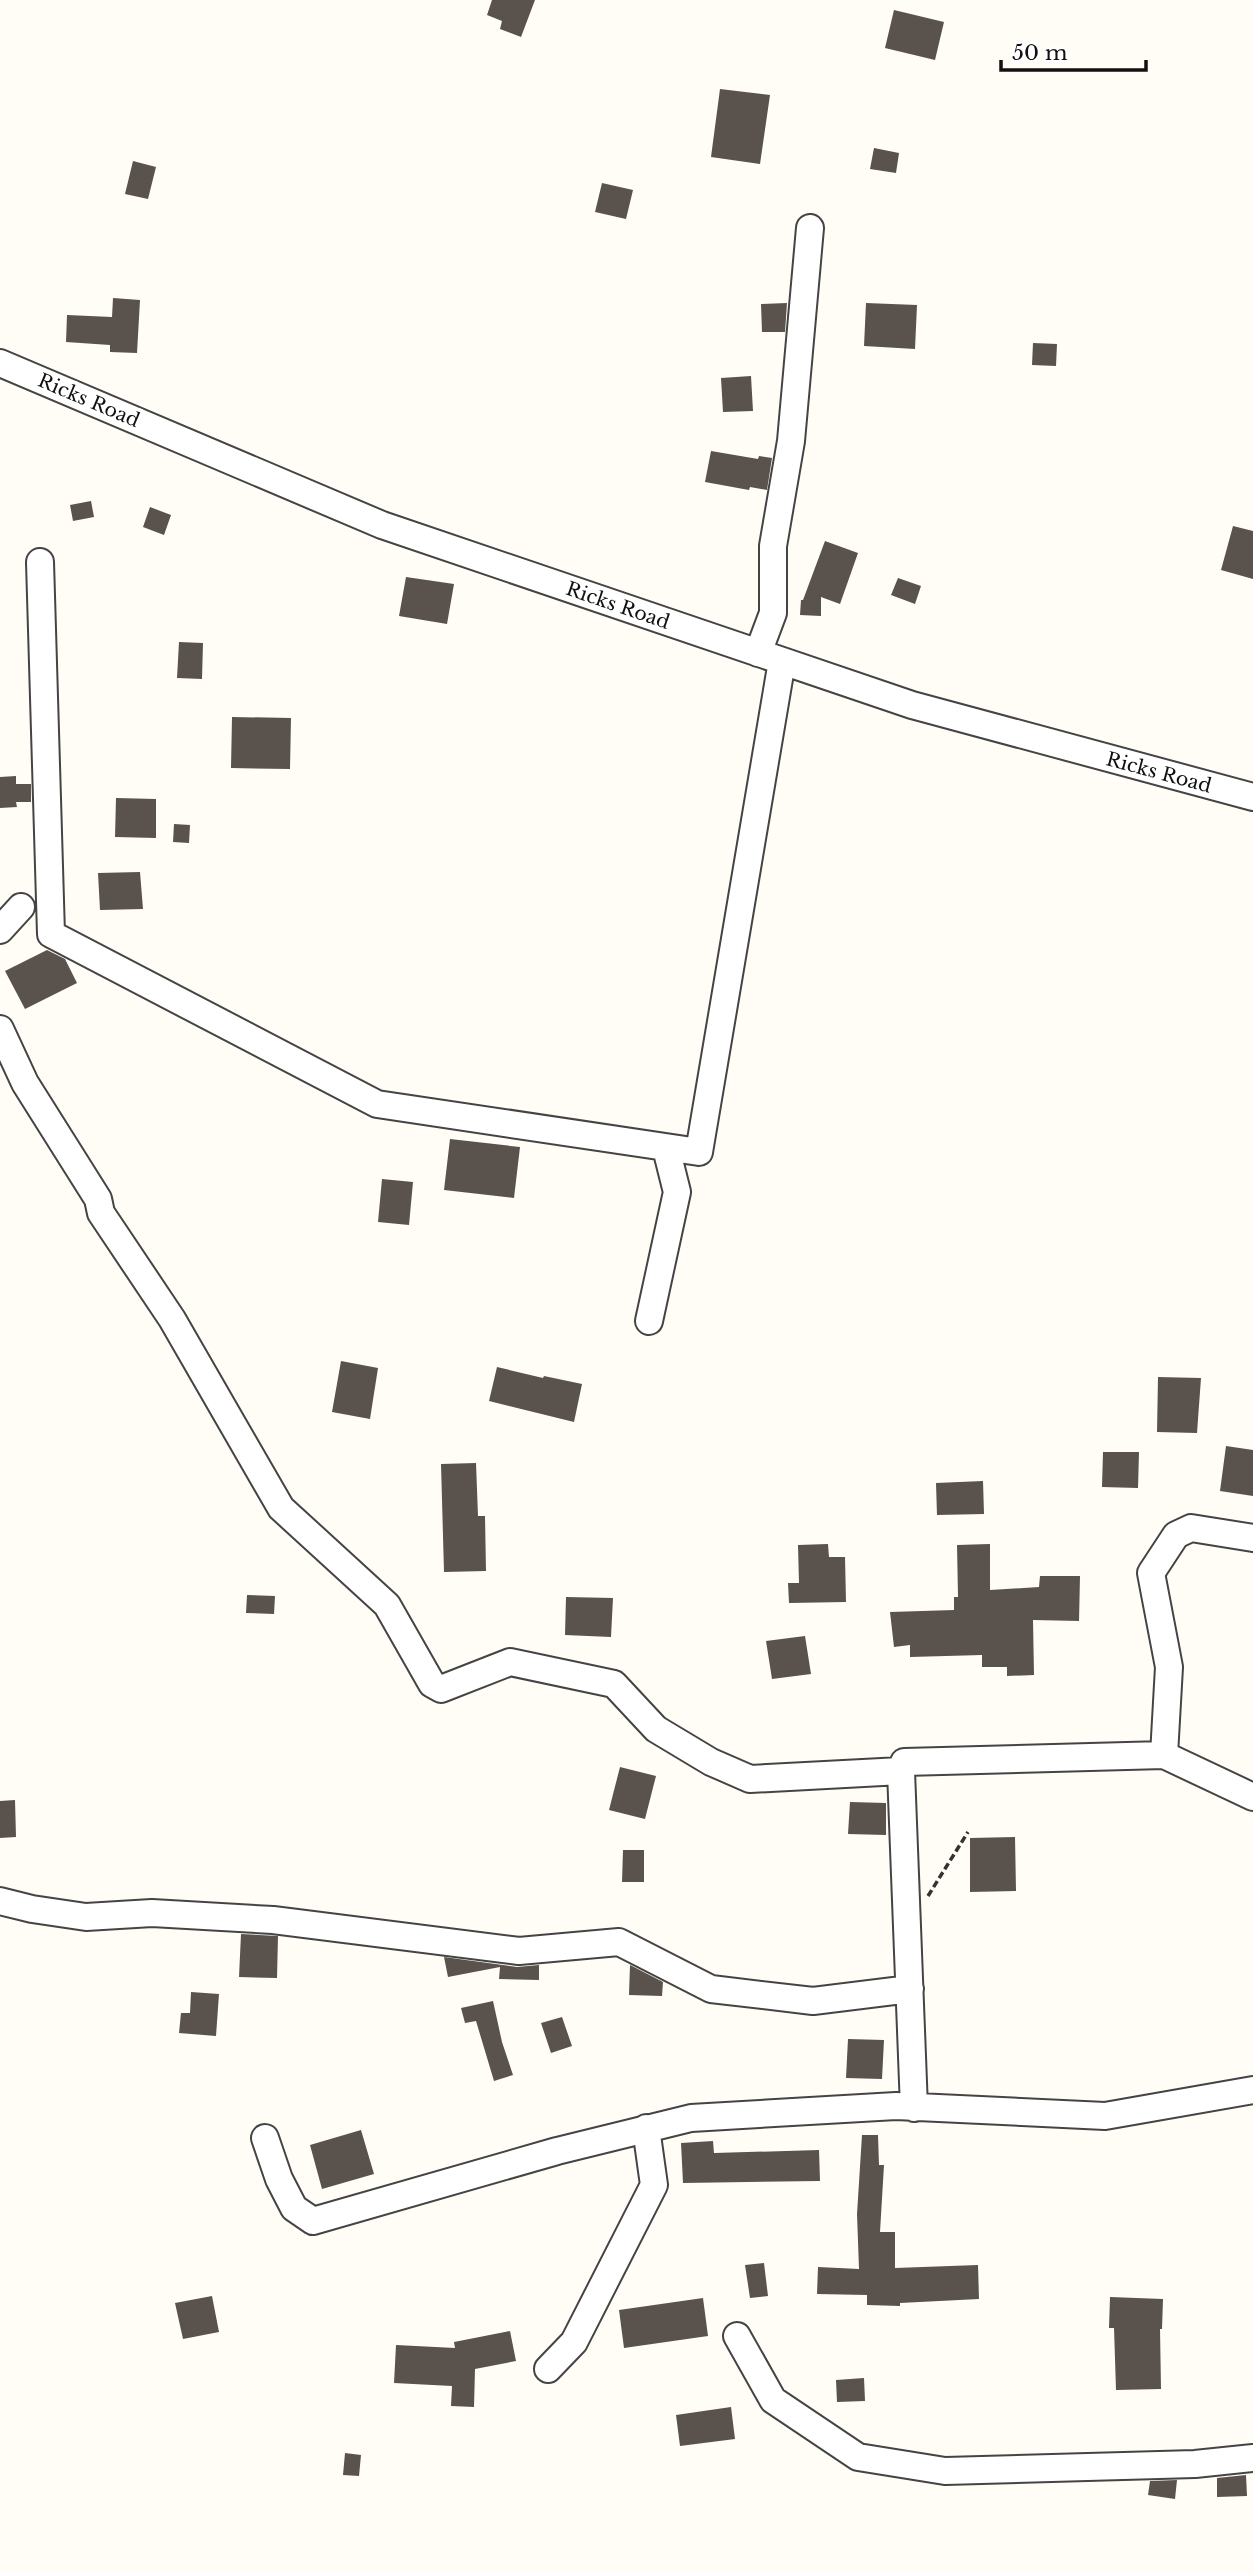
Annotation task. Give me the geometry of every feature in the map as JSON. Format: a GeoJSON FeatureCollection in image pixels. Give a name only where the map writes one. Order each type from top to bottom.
{"type":"FeatureCollection","features":[{"type":"Feature","properties":{"kind":"street"},"geometry":{"type":"LineString","coordinates":[[40,562],[51,934],[377,1104],[699,1152],[770,657],[774,613],[774,546],[791,441],[810,228]]}},
{"type":"Feature","properties":{"kind":"street","name":"Ricks Road"},"geometry":{"type":"LineString","coordinates":[[0,362],[382,525],[912,705],[1253,797]]}},
{"type":"Feature","properties":{"kind":"street"},"geometry":{"type":"LineString","coordinates":[[0,930],[21,907]]}},
{"type":"Feature","properties":{"kind":"street"},"geometry":{"type":"LineString","coordinates":[[0,1029],[25,1083],[98,1199],[101,1213],[172,1319],[281,1508],[387,1605],[432,1684],[441,1689],[510,1662],[614,1684],[656,1729],[711,1762],[750,1779],[901,1771]]}},
{"type":"Feature","properties":{"kind":"street"},"geometry":{"type":"LineString","coordinates":[[649,1321],[677,1192],[666,1148]]}},
{"type":"Feature","properties":{"kind":"street"},"geometry":{"type":"LineString","coordinates":[[1164,1755],[1170,1667],[1151,1573],[1176,1535],[1191,1528],[1253,1538]]}},
{"type":"Feature","properties":{"kind":"street"},"geometry":{"type":"LineString","coordinates":[[914,2108],[901,1771],[904,1762],[1164,1755],[1253,1797]]}},
{"type":"Feature","properties":{"kind":"street"},"geometry":{"type":"LineString","coordinates":[[0,1901],[86,1917],[152,1913],[273,1920],[519,1951],[619,1942],[711,1989],[813,2001],[910,1989]]}},
{"type":"Feature","properties":{"kind":"street"},"geometry":{"type":"LineString","coordinates":[[265,2138],[279,2179],[294,2208],[313,2221],[557,2151],[691,2118],[879,2106],[1105,2116],[1253,2090]]}},
{"type":"Feature","properties":{"kind":"street"},"geometry":{"type":"LineString","coordinates":[[548,2369],[574,2342],[654,2185],[646,2128]]}},
{"type":"Feature","properties":{"kind":"street"},"geometry":{"type":"LineString","coordinates":[[737,2336],[774,2400],[858,2457],[945,2471],[1195,2464],[1253,2458]]}},
{"type":"Feature","properties":{"kind":"path"},"geometry":{"type":"LineString","coordinates":[[908,1927],[968,1832]]}},
{"type":"Feature","properties":{"kind":"building"},"geometry":{"type":"Polygon","coordinates":[[[492,0],[535,0],[521,37],[500,29],[502,21],[487,15],[492,0]]]}},
{"type":"Feature","properties":{"kind":"building"},"geometry":{"type":"Polygon","coordinates":[[[894,10],[944,22],[935,60],[885,48],[894,10]]]}},
{"type":"Feature","properties":{"kind":"building"},"geometry":{"type":"Polygon","coordinates":[[[720,89],[770,95],[760,164],[711,157],[720,89]]]}},
{"type":"Feature","properties":{"kind":"building"},"geometry":{"type":"Polygon","coordinates":[[[874,148],[899,153],[896,173],[870,169],[874,148]]]}},
{"type":"Feature","properties":{"kind":"building"},"geometry":{"type":"Polygon","coordinates":[[[133,161],[156,167],[148,199],[125,194],[133,161]]]}},
{"type":"Feature","properties":{"kind":"building"},"geometry":{"type":"Polygon","coordinates":[[[602,183],[633,190],[626,219],[595,212],[602,183]]]}},
{"type":"Feature","properties":{"kind":"building"},"geometry":{"type":"Polygon","coordinates":[[[113,298],[140,300],[137,353],[110,352],[110,345],[66,342],[67,315],[112,317],[113,298]]]}},
{"type":"Feature","properties":{"kind":"building"},"geometry":{"type":"Polygon","coordinates":[[[787,303],[785,332],[762,332],[761,304],[787,303]]]}},
{"type":"Feature","properties":{"kind":"building"},"geometry":{"type":"Polygon","coordinates":[[[866,303],[917,305],[915,349],[864,346],[866,303]]]}},
{"type":"Feature","properties":{"kind":"building"},"geometry":{"type":"Polygon","coordinates":[[[1033,343],[1057,344],[1056,366],[1032,365],[1033,343]]]}},
{"type":"Feature","properties":{"kind":"building"},"geometry":{"type":"Polygon","coordinates":[[[751,376],[753,411],[723,412],[721,378],[751,376]]]}},
{"type":"Feature","properties":{"kind":"building"},"geometry":{"type":"Polygon","coordinates":[[[711,451],[758,459],[759,456],[772,458],[767,490],[750,487],[749,490],[705,482],[711,451]]]}},
{"type":"Feature","properties":{"kind":"building"},"geometry":{"type":"Polygon","coordinates":[[[91,501],[94,517],[73,521],[70,505],[91,501]]]}},
{"type":"Feature","properties":{"kind":"building"},"geometry":{"type":"Polygon","coordinates":[[[150,507],[171,515],[164,535],[143,527],[150,507]]]}},
{"type":"Feature","properties":{"kind":"building"},"geometry":{"type":"Polygon","coordinates":[[[1233,526],[1253,531],[1253,579],[1221,570],[1233,526]]]}},
{"type":"Feature","properties":{"kind":"building"},"geometry":{"type":"Polygon","coordinates":[[[825,541],[858,553],[840,604],[821,597],[821,616],[800,615],[801,600],[825,541]]]}},
{"type":"Feature","properties":{"kind":"building"},"geometry":{"type":"Polygon","coordinates":[[[406,577],[454,584],[447,624],[399,616],[406,577]]]}},
{"type":"Feature","properties":{"kind":"building"},"geometry":{"type":"Polygon","coordinates":[[[898,578],[921,586],[915,604],[891,595],[898,578]]]}},
{"type":"Feature","properties":{"kind":"building"},"geometry":{"type":"Polygon","coordinates":[[[179,642],[203,643],[202,679],[177,678],[179,642]]]}},
{"type":"Feature","properties":{"kind":"building"},"geometry":{"type":"Polygon","coordinates":[[[232,717],[291,718],[290,769],[231,768],[232,717]]]}},
{"type":"Feature","properties":{"kind":"building"},"geometry":{"type":"Polygon","coordinates":[[[16,776],[16,784],[31,784],[31,802],[16,802],[17,807],[0,808],[0,777],[16,776]]]}},
{"type":"Feature","properties":{"kind":"building"},"geometry":{"type":"Polygon","coordinates":[[[116,798],[156,799],[156,838],[115,837],[116,798]]]}},
{"type":"Feature","properties":{"kind":"building"},"geometry":{"type":"Polygon","coordinates":[[[174,824],[190,825],[189,843],[173,842],[174,824]]]}},
{"type":"Feature","properties":{"kind":"building"},"geometry":{"type":"Polygon","coordinates":[[[140,872],[143,909],[100,910],[98,873],[140,872]]]}},
{"type":"Feature","properties":{"kind":"building"},"geometry":{"type":"Polygon","coordinates":[[[47,950],[65,959],[77,983],[25,1009],[5,971],[47,950]]]}},
{"type":"Feature","properties":{"kind":"building"},"geometry":{"type":"Polygon","coordinates":[[[450,1139],[520,1147],[514,1198],[444,1190],[450,1139]]]}},
{"type":"Feature","properties":{"kind":"building"},"geometry":{"type":"Polygon","coordinates":[[[382,1179],[413,1182],[409,1225],[378,1222],[382,1179]]]}},
{"type":"Feature","properties":{"kind":"building"},"geometry":{"type":"Polygon","coordinates":[[[341,1361],[378,1368],[370,1419],[332,1412],[341,1361]]]}},
{"type":"Feature","properties":{"kind":"building"},"geometry":{"type":"Polygon","coordinates":[[[497,1367],[582,1384],[574,1422],[489,1401],[497,1367]]]}},
{"type":"Feature","properties":{"kind":"building"},"geometry":{"type":"Polygon","coordinates":[[[1158,1377],[1201,1378],[1197,1433],[1157,1432],[1158,1377]]]}},
{"type":"Feature","properties":{"kind":"building"},"geometry":{"type":"Polygon","coordinates":[[[1226,1446],[1253,1450],[1253,1496],[1220,1491],[1226,1446]]]}},
{"type":"Feature","properties":{"kind":"building"},"geometry":{"type":"Polygon","coordinates":[[[1103,1452],[1139,1452],[1138,1488],[1102,1487],[1103,1452]]]}},
{"type":"Feature","properties":{"kind":"building"},"geometry":{"type":"Polygon","coordinates":[[[476,1463],[478,1516],[485,1516],[486,1571],[444,1572],[441,1464],[476,1463]]]}},
{"type":"Feature","properties":{"kind":"building"},"geometry":{"type":"Polygon","coordinates":[[[983,1481],[984,1514],[937,1515],[936,1483],[983,1481]]]}},
{"type":"Feature","properties":{"kind":"building"},"geometry":{"type":"Polygon","coordinates":[[[828,1544],[829,1557],[845,1557],[846,1602],[789,1603],[788,1583],[799,1583],[798,1545],[828,1544]]]}},
{"type":"Feature","properties":{"kind":"building"},"geometry":{"type":"Polygon","coordinates":[[[990,1544],[990,1590],[1039,1587],[1040,1576],[1080,1576],[1079,1621],[1033,1620],[1034,1675],[1007,1676],[1007,1667],[982,1667],[982,1655],[910,1657],[910,1645],[894,1647],[890,1612],[954,1610],[954,1597],[958,1597],[957,1545],[990,1544]]]}},
{"type":"Feature","properties":{"kind":"building"},"geometry":{"type":"Polygon","coordinates":[[[247,1595],[275,1596],[274,1614],[246,1613],[247,1595]]]}},
{"type":"Feature","properties":{"kind":"building"},"geometry":{"type":"Polygon","coordinates":[[[566,1597],[613,1598],[611,1637],[565,1635],[566,1597]]]}},
{"type":"Feature","properties":{"kind":"building"},"geometry":{"type":"Polygon","coordinates":[[[805,1636],[811,1674],[772,1679],[766,1641],[805,1636]]]}},
{"type":"Feature","properties":{"kind":"building"},"geometry":{"type":"Polygon","coordinates":[[[620,1767],[656,1776],[645,1819],[609,1810],[620,1767]]]}},
{"type":"Feature","properties":{"kind":"building"},"geometry":{"type":"Polygon","coordinates":[[[15,1800],[16,1837],[0,1838],[0,1801],[15,1800]]]}},
{"type":"Feature","properties":{"kind":"building"},"geometry":{"type":"Polygon","coordinates":[[[850,1802],[886,1803],[886,1835],[848,1834],[850,1802]]]}},
{"type":"Feature","properties":{"kind":"building"},"geometry":{"type":"Polygon","coordinates":[[[1015,1837],[1016,1891],[970,1892],[970,1838],[1015,1837]]]}},
{"type":"Feature","properties":{"kind":"building"},"geometry":{"type":"Polygon","coordinates":[[[623,1850],[644,1850],[644,1882],[622,1882],[623,1850]]]}},
{"type":"Feature","properties":{"kind":"building"},"geometry":{"type":"Polygon","coordinates":[[[241,1934],[278,1936],[277,1978],[239,1977],[241,1934]]]}},
{"type":"Feature","properties":{"kind":"building"},"geometry":{"type":"Polygon","coordinates":[[[444,1957],[517,1967],[539,1965],[539,1980],[499,1979],[500,1967],[448,1977],[444,1957]]]}},
{"type":"Feature","properties":{"kind":"building"},"geometry":{"type":"Polygon","coordinates":[[[630,1965],[663,1982],[662,1996],[629,1995],[630,1965]]]}},
{"type":"Feature","properties":{"kind":"building"},"geometry":{"type":"Polygon","coordinates":[[[191,1992],[219,1994],[216,2036],[179,2033],[181,2013],[190,2013],[191,1992]]]}},
{"type":"Feature","properties":{"kind":"building"},"geometry":{"type":"Polygon","coordinates":[[[493,2001],[513,2075],[494,2081],[476,2021],[465,2023],[461,2008],[493,2001]]]}},
{"type":"Feature","properties":{"kind":"building"},"geometry":{"type":"Polygon","coordinates":[[[562,2017],[572,2046],[551,2053],[541,2023],[562,2017]]]}},
{"type":"Feature","properties":{"kind":"building"},"geometry":{"type":"Polygon","coordinates":[[[848,2039],[884,2040],[882,2079],[846,2078],[848,2039]]]}},
{"type":"Feature","properties":{"kind":"building"},"geometry":{"type":"Polygon","coordinates":[[[361,2130],[374,2174],[322,2189],[310,2145],[361,2130]]]}},
{"type":"Feature","properties":{"kind":"building"},"geometry":{"type":"Polygon","coordinates":[[[862,2135],[878,2135],[879,2165],[884,2165],[880,2232],[895,2232],[895,2268],[978,2265],[979,2299],[900,2303],[900,2306],[867,2305],[867,2295],[817,2294],[818,2267],[859,2269],[857,2214],[862,2135]]]}},
{"type":"Feature","properties":{"kind":"building"},"geometry":{"type":"Polygon","coordinates":[[[713,2141],[714,2153],[819,2150],[820,2181],[683,2183],[681,2143],[713,2141]]]}},
{"type":"Feature","properties":{"kind":"building"},"geometry":{"type":"Polygon","coordinates":[[[764,2263],[768,2296],[750,2298],[745,2265],[764,2263]]]}},
{"type":"Feature","properties":{"kind":"building"},"geometry":{"type":"Polygon","coordinates":[[[212,2296],[219,2332],[183,2339],[175,2303],[212,2296]]]}},
{"type":"Feature","properties":{"kind":"building"},"geometry":{"type":"Polygon","coordinates":[[[1110,2297],[1163,2299],[1160,2329],[1161,2389],[1116,2390],[1114,2328],[1109,2328],[1110,2297]]]}},
{"type":"Feature","properties":{"kind":"building"},"geometry":{"type":"Polygon","coordinates":[[[703,2298],[708,2336],[624,2348],[619,2310],[703,2298]]]}},
{"type":"Feature","properties":{"kind":"building"},"geometry":{"type":"Polygon","coordinates":[[[510,2331],[516,2361],[475,2369],[474,2407],[451,2406],[452,2386],[394,2383],[396,2345],[455,2348],[454,2342],[510,2331]]]}},
{"type":"Feature","properties":{"kind":"building"},"geometry":{"type":"Polygon","coordinates":[[[864,2378],[865,2401],[837,2402],[836,2380],[864,2378]]]}},
{"type":"Feature","properties":{"kind":"building"},"geometry":{"type":"Polygon","coordinates":[[[731,2407],[735,2439],[680,2446],[676,2415],[731,2407]]]}},
{"type":"Feature","properties":{"kind":"building"},"geometry":{"type":"Polygon","coordinates":[[[345,2453],[361,2455],[359,2476],[343,2475],[345,2453]]]}},
{"type":"Feature","properties":{"kind":"building"},"geometry":{"type":"Polygon","coordinates":[[[1246,2475],[1247,2496],[1217,2497],[1217,2478],[1246,2475]]]}},
{"type":"Feature","properties":{"kind":"building"},"geometry":{"type":"Polygon","coordinates":[[[1177,2480],[1175,2499],[1148,2495],[1150,2481],[1177,2480]]]}}]}
